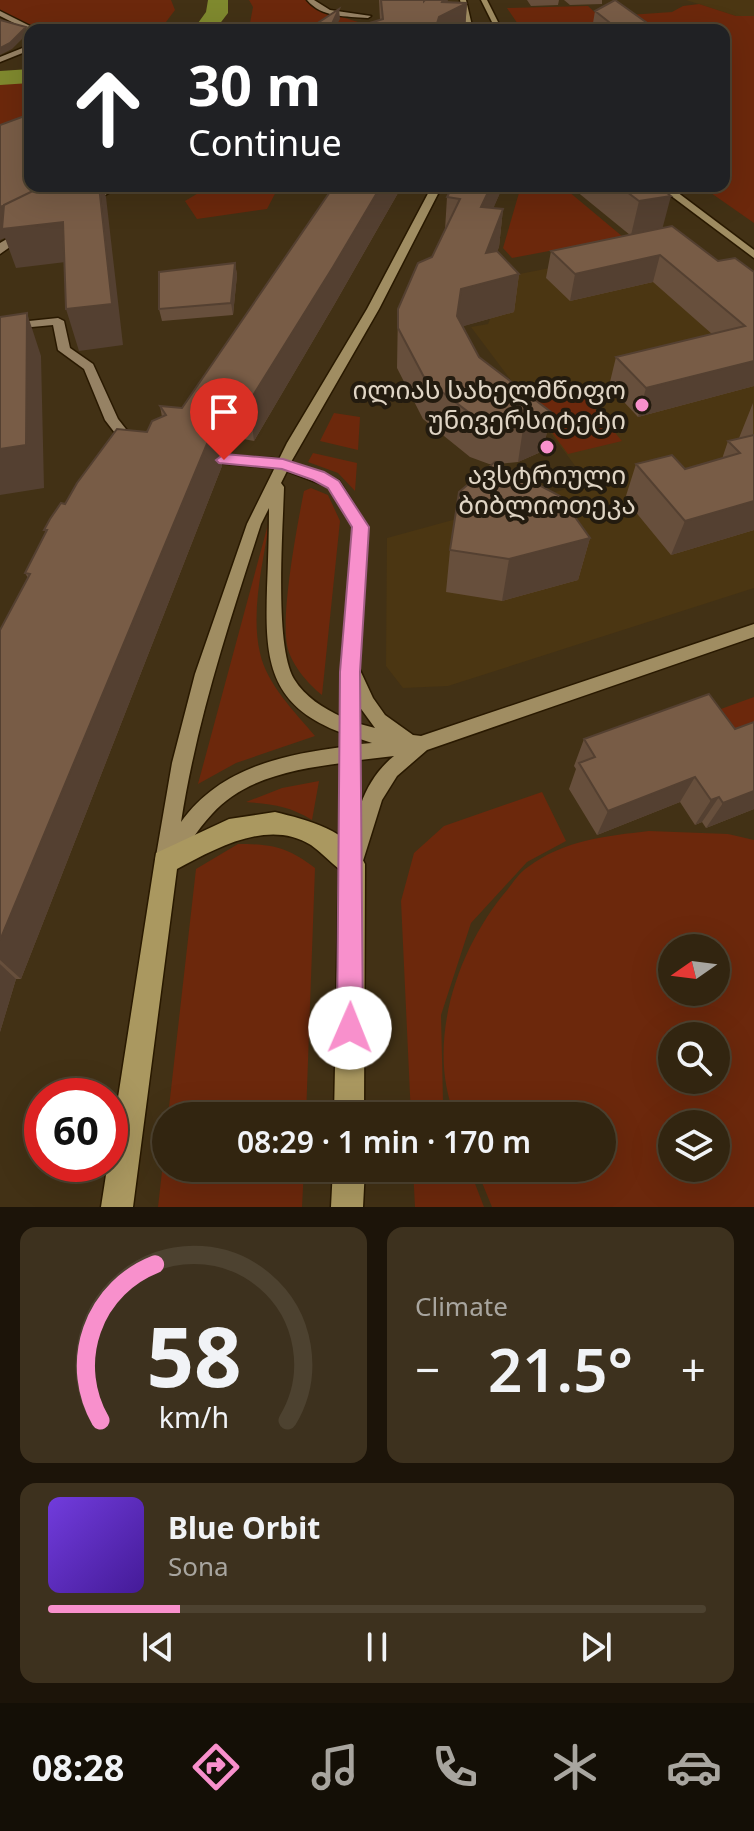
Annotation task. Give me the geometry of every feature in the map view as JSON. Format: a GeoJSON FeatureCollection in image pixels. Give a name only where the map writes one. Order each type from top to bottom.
{"type":"FeatureCollection","features":[{"type":"Feature","properties":{"kind":"main road"},"geometry":{"type":"LineString","coordinates":[[463,0],[469,24]]}},
{"type":"Feature","properties":{"kind":"main road"},"geometry":{"type":"LineString","coordinates":[[484,0],[496,24]]}},
{"type":"Feature","properties":{"kind":"main road"},"geometry":{"type":"LineString","coordinates":[[117,1207],[181,763],[204,674],[250,536],[280,472],[319,397],[373,309],[434,192]]}},
{"type":"Feature","properties":{"kind":"main road"},"geometry":{"type":"LineString","coordinates":[[671,192],[754,255]]}},
{"type":"Feature","properties":{"kind":"main road"},"geometry":{"type":"LineString","coordinates":[[280,472],[334,484],[361,527],[350,655],[349,1102]]}},
{"type":"Feature","properties":{"kind":"main road"},"geometry":{"type":"LineString","coordinates":[[280,472],[275,638],[279,665],[288,683],[330,721],[351,730],[421,744]]}},
{"type":"Feature","properties":{"kind":"main road"},"geometry":{"type":"LineString","coordinates":[[165,862],[210,801],[238,783],[306,760],[421,744],[754,630]]}},
{"type":"Feature","properties":{"kind":"main road"},"geometry":{"type":"LineString","coordinates":[[350,655],[362,697],[371,712],[399,736],[421,744]]}},
{"type":"Feature","properties":{"kind":"main road"},"geometry":{"type":"LineString","coordinates":[[352,864],[373,797],[390,770],[421,744]]}},
{"type":"Feature","properties":{"kind":"main road"},"geometry":{"type":"LineString","coordinates":[[165,862],[229,830],[275,823],[316,834],[352,864]]}},
{"type":"Feature","properties":{"kind":"main road"},"geometry":{"type":"LineString","coordinates":[[347,1207],[348,1182]]}},
{"type":"Feature","properties":{"kind":"street"},"geometry":{"type":"LineString","coordinates":[[310,0],[316,9],[368,16]]}},
{"type":"Feature","properties":{"kind":"street"},"geometry":{"type":"LineString","coordinates":[[0,13],[24,25]]}},
{"type":"Feature","properties":{"kind":"street"},"geometry":{"type":"LineString","coordinates":[[2,61],[24,50]]}},
{"type":"Feature","properties":{"kind":"street"},"geometry":{"type":"LineString","coordinates":[[80,205],[105,192]]}},
{"type":"Feature","properties":{"kind":"street"},"geometry":{"type":"LineString","coordinates":[[0,251],[11,240],[39,226]]}},
{"type":"Feature","properties":{"kind":"street"},"geometry":{"type":"LineString","coordinates":[[0,327],[58,321],[64,350],[89,367],[112,420],[134,452]]}},
{"type":"Feature","properties":{"kind":"street"},"geometry":{"type":"LineString","coordinates":[[224,460],[280,472]]}},
{"type":"Feature","properties":{"kind":"shaded area"},"geometry":{"type":"Polygon","coordinates":[[[0,0],[171,0],[175,10],[164,24],[25,24],[9,16],[0,17],[0,0]]]}},
{"type":"Feature","properties":{"kind":"shaded area"},"geometry":{"type":"Polygon","coordinates":[[[249,0],[310,0],[316,9],[358,22],[249,24],[253,7],[249,0]]]}},
{"type":"Feature","properties":{"kind":"shaded area"},"geometry":{"type":"Polygon","coordinates":[[[686,0],[754,0],[754,16],[736,16],[686,0]]]}},
{"type":"Feature","properties":{"kind":"shaded area"},"geometry":{"type":"Polygon","coordinates":[[[699,4],[736,16],[754,16],[754,223],[710,192],[730,192],[730,24],[518,24],[507,8],[588,6],[600,17],[672,12],[683,6],[699,4]]]}},
{"type":"Feature","properties":{"kind":"shaded area"},"geometry":{"type":"Polygon","coordinates":[[[24,80],[24,132],[0,142],[0,81],[24,80]]]}},
{"type":"Feature","properties":{"kind":"shaded area"},"geometry":{"type":"Polygon","coordinates":[[[200,192],[276,192],[267,209],[197,219],[185,201],[200,192]]]}},
{"type":"Feature","properties":{"kind":"shaded area"},"geometry":{"type":"Polygon","coordinates":[[[519,192],[569,192],[623,237],[512,258],[503,248],[519,192]]]}},
{"type":"Feature","properties":{"kind":"shaded area","name":"ილიას სახელმწიფო უნივერსიტეტი"},"geometry":{"type":"Polygon","coordinates":[[[654,248],[754,295],[754,588],[448,686],[403,688],[386,666],[387,538],[588,483],[471,327],[488,324],[509,276],[654,248]]]}},
{"type":"Feature","properties":{"kind":"shaded area"},"geometry":{"type":"Polygon","coordinates":[[[574,384],[622,441],[568,454],[524,395],[574,384]]]}},
{"type":"Feature","properties":{"kind":"shaded area"},"geometry":{"type":"Polygon","coordinates":[[[334,413],[360,417],[358,450],[320,441],[334,413]]]}},
{"type":"Feature","properties":{"kind":"shaded area"},"geometry":{"type":"Polygon","coordinates":[[[313,453],[357,463],[355,491],[338,473],[308,462],[313,453]]]}},
{"type":"Feature","properties":{"kind":"shaded area"},"geometry":{"type":"Polygon","coordinates":[[[311,488],[328,495],[340,521],[322,695],[292,659],[286,630],[288,591],[298,525],[304,491],[311,488]]]}},
{"type":"Feature","properties":{"kind":"shaded area"},"geometry":{"type":"Polygon","coordinates":[[[270,517],[257,602],[260,653],[275,687],[315,736],[236,763],[198,784],[270,517]]]}},
{"type":"Feature","properties":{"kind":"shaded area"},"geometry":{"type":"Polygon","coordinates":[[[754,697],[754,735],[696,718],[754,697]]]}},
{"type":"Feature","properties":{"kind":"shaded area"},"geometry":{"type":"Polygon","coordinates":[[[319,781],[312,820],[280,806],[246,802],[282,788],[319,781]]]}},
{"type":"Feature","properties":{"kind":"shaded area"},"geometry":{"type":"Polygon","coordinates":[[[542,792],[566,841],[527,862],[471,923],[441,1015],[443,1102],[410,1102],[401,901],[414,853],[444,826],[542,792]]]}},
{"type":"Feature","properties":{"kind":"shaded area"},"geometry":{"type":"Polygon","coordinates":[[[649,831],[728,834],[754,840],[754,1207],[492,1207],[482,1182],[616,1182],[616,1102],[451,1102],[444,1057],[445,1027],[461,967],[490,912],[525,869],[556,851],[601,837],[649,831]]]}},
{"type":"Feature","properties":{"kind":"shaded area"},"geometry":{"type":"Polygon","coordinates":[[[238,844],[279,848],[315,868],[307,1102],[170,1102],[196,869],[238,844]]]}},
{"type":"Feature","properties":{"kind":"shaded area"},"geometry":{"type":"Polygon","coordinates":[[[161,1182],[303,1182],[302,1207],[158,1207],[161,1182]]]}},
{"type":"Feature","properties":{"kind":"shaded area"},"geometry":{"type":"Polygon","coordinates":[[[414,1182],[474,1182],[484,1207],[415,1207],[414,1182]]]}},
{"type":"Feature","properties":{"kind":"building"},"geometry":{"type":"Polygon","coordinates":[[[381,0],[467,3],[439,17],[437,24],[366,24],[383,19],[381,0]]]}},
{"type":"Feature","properties":{"kind":"building"},"geometry":{"type":"Polygon","coordinates":[[[615,0],[649,24],[611,24],[595,11],[615,0]]]}},
{"type":"Feature","properties":{"kind":"building"},"geometry":{"type":"Polygon","coordinates":[[[339,9],[332,24],[316,24],[339,9]]]}},
{"type":"Feature","properties":{"kind":"building"},"geometry":{"type":"Polygon","coordinates":[[[0,20],[24,26],[10,43],[0,48],[0,20]]]}},
{"type":"Feature","properties":{"kind":"building"},"geometry":{"type":"Polygon","coordinates":[[[24,116],[24,192],[31,192],[0,207],[0,125],[24,116]]]}},
{"type":"Feature","properties":{"kind":"building"},"geometry":{"type":"Polygon","coordinates":[[[31,192],[100,192],[112,304],[66,309],[63,222],[2,229],[4,205],[31,192]]]}},
{"type":"Feature","properties":{"kind":"building"},"geometry":{"type":"Polygon","coordinates":[[[330,192],[377,192],[249,402],[226,398],[220,413],[207,420],[214,427],[0,940],[0,630],[30,574],[25,573],[50,519],[61,503],[65,504],[117,429],[147,432],[152,421],[166,415],[160,406],[182,408],[330,192]]]}},
{"type":"Feature","properties":{"kind":"building"},"geometry":{"type":"Polygon","coordinates":[[[450,192],[488,192],[481,207],[503,209],[486,253],[497,251],[519,274],[461,289],[457,316],[479,357],[551,412],[524,422],[494,424],[475,417],[425,379],[398,328],[398,309],[418,263],[432,257],[460,199],[447,197],[450,192]]]}},
{"type":"Feature","properties":{"kind":"building"},"geometry":{"type":"Polygon","coordinates":[[[627,192],[666,192],[671,196],[639,201],[627,192]]]}},
{"type":"Feature","properties":{"kind":"building"},"geometry":{"type":"Polygon","coordinates":[[[672,226],[718,261],[735,258],[754,272],[754,361],[646,388],[616,357],[745,326],[660,255],[575,274],[551,251],[672,226]]]}},
{"type":"Feature","properties":{"kind":"building"},"geometry":{"type":"Polygon","coordinates":[[[235,263],[231,303],[159,309],[159,272],[235,263]]]}},
{"type":"Feature","properties":{"kind":"building"},"geometry":{"type":"Polygon","coordinates":[[[27,313],[26,445],[0,449],[0,317],[27,313]]]}},
{"type":"Feature","properties":{"kind":"building"},"geometry":{"type":"Polygon","coordinates":[[[754,435],[754,501],[685,521],[636,464],[672,455],[685,469],[740,453],[728,441],[754,435]]]}},
{"type":"Feature","properties":{"kind":"building"},"geometry":{"type":"Polygon","coordinates":[[[495,462],[560,496],[590,538],[509,559],[450,550],[459,492],[495,462]]]}},
{"type":"Feature","properties":{"kind":"building"},"geometry":{"type":"Polygon","coordinates":[[[709,694],[735,729],[754,722],[754,791],[723,803],[719,797],[711,800],[695,777],[608,811],[579,763],[595,757],[584,739],[709,694]]]}},
{"type":"Feature","properties":{"kind":"waterway"},"geometry":{"type":"LineString","coordinates":[[209,24],[217,13],[218,0]]}},
{"type":"Feature","properties":{"kind":"waterway"},"geometry":{"type":"LineString","coordinates":[[0,78],[24,76]]}},
{"type":"Feature","properties":{"kind":"place","name":"ილიას სახელმწიფო უნივერსიტეტი"},"geometry":{"type":"Point","coordinates":[642,405]}},
{"type":"Feature","properties":{"kind":"place","name":"ავსტრიული ბიბლიოთეკა"},"geometry":{"type":"Point","coordinates":[547,447]}},
{"type":"Feature","properties":{"kind":"route"},"geometry":{"type":"LineString","coordinates":[[224,460],[283,464],[318,476],[334,484],[361,527],[350,655],[350,1028]]}}]}
